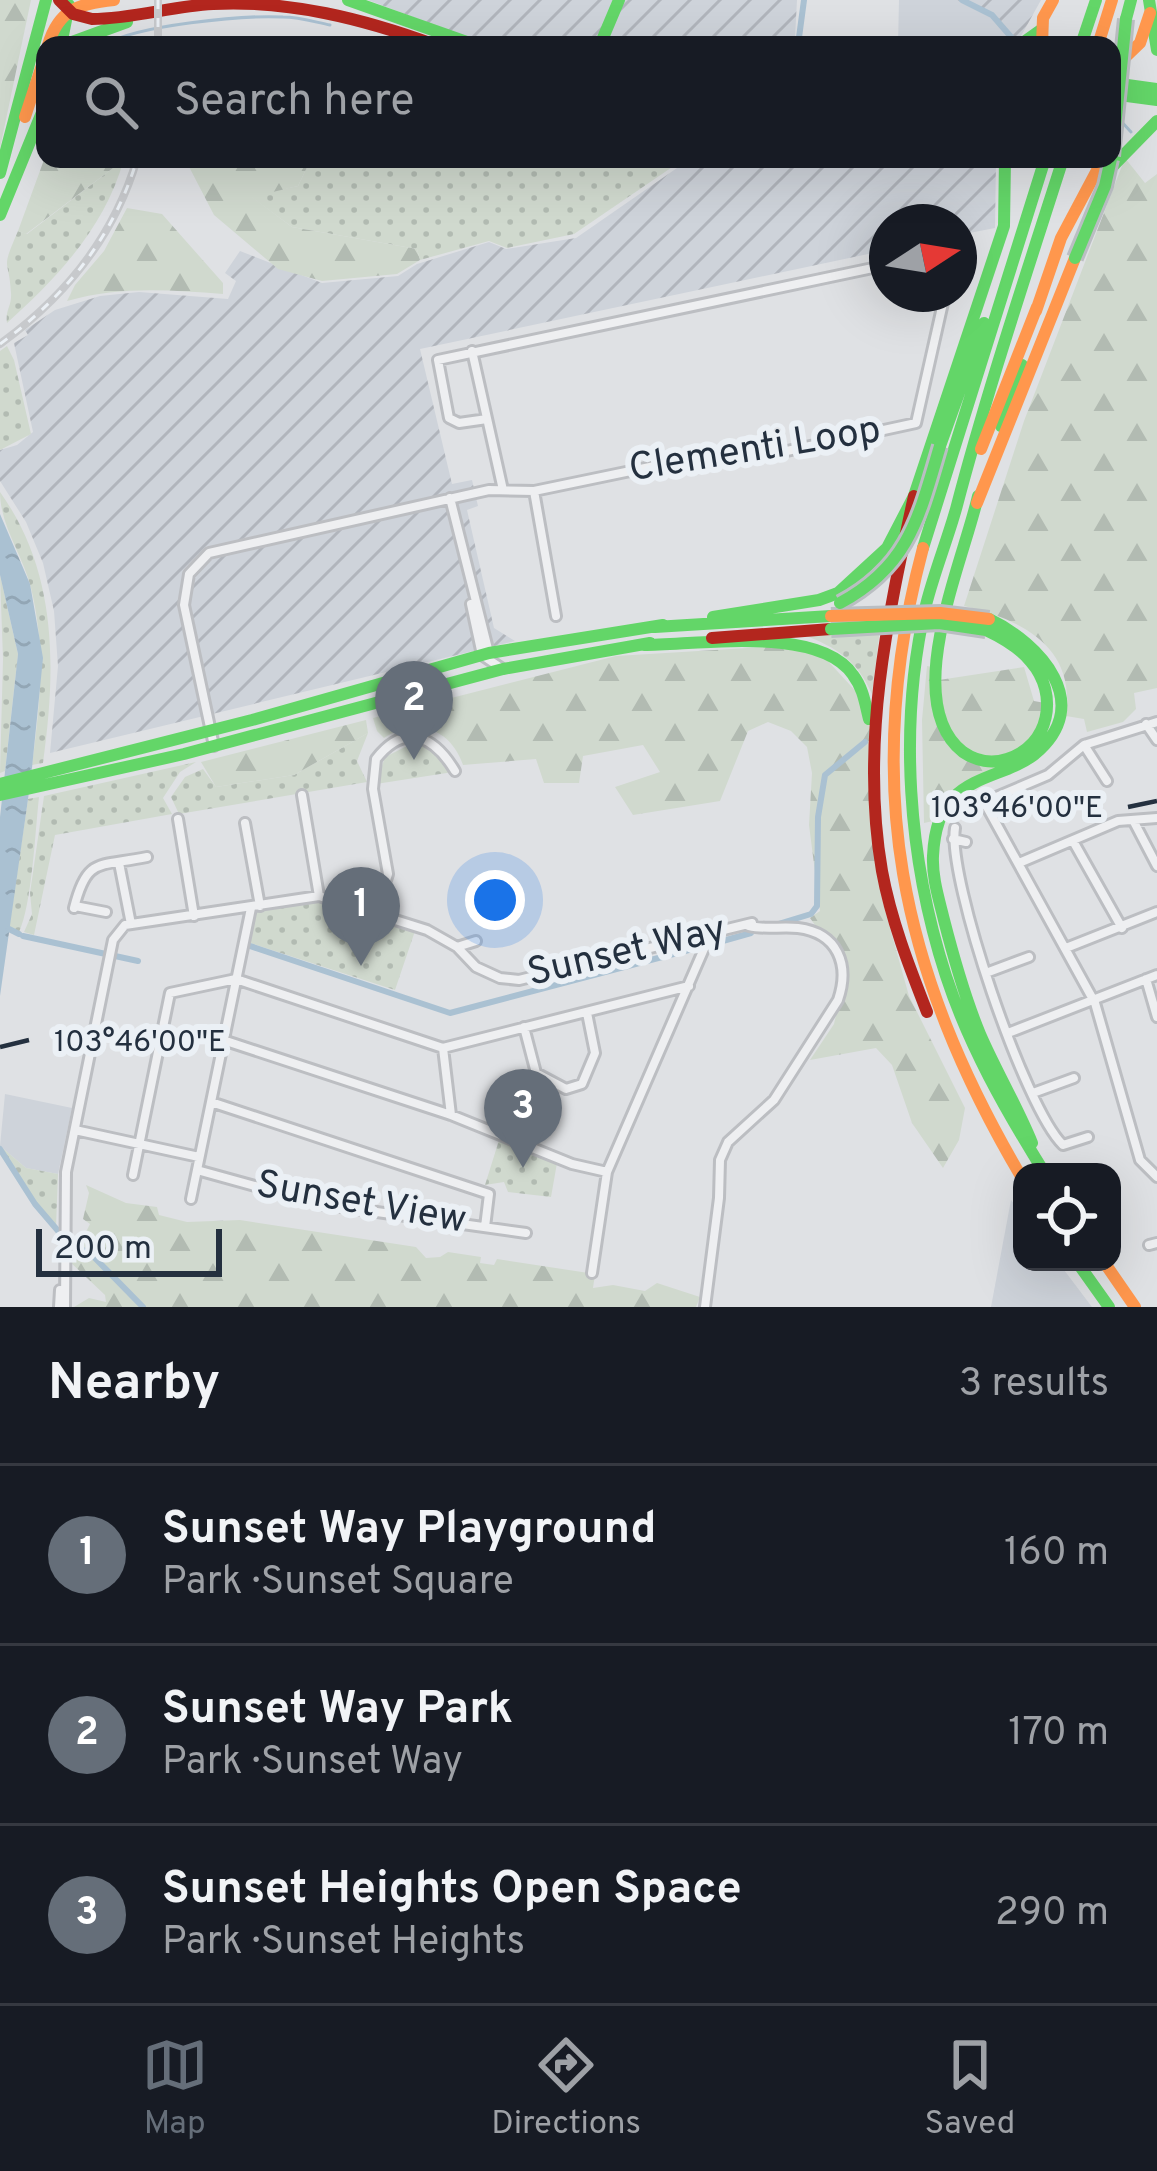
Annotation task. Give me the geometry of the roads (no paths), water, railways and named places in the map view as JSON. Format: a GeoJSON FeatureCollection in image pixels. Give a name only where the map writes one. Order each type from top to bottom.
{"type":"FeatureCollection","features":[{"type":"Feature","properties":{"kind":"main road"},"geometry":{"type":"LineString","coordinates":[[51,36],[66,6],[114,0]]}},
{"type":"Feature","properties":{"kind":"main road"},"geometry":{"type":"LineString","coordinates":[[604,36],[618,0]]}},
{"type":"Feature","properties":{"kind":"main road"},"geometry":{"type":"LineString","coordinates":[[1043,36],[1053,0]]}},
{"type":"Feature","properties":{"kind":"main road"},"geometry":{"type":"LineString","coordinates":[[1101,36],[1112,0]]}},
{"type":"Feature","properties":{"kind":"main road"},"geometry":{"type":"LineString","coordinates":[[1121,60],[1131,0]]}},
{"type":"Feature","properties":{"kind":"main road"},"geometry":{"type":"LineString","coordinates":[[356,1],[451,36]]}},
{"type":"Feature","properties":{"kind":"main road"},"geometry":{"type":"LineString","coordinates":[[66,6],[91,19],[240,2],[332,5],[413,36]]}},
{"type":"Feature","properties":{"kind":"main road"},"geometry":{"type":"LineString","coordinates":[[37,36],[45,5]]}},
{"type":"Feature","properties":{"kind":"main road"},"geometry":{"type":"LineString","coordinates":[[64,36],[66,6]]}},
{"type":"Feature","properties":{"kind":"main road"},"geometry":{"type":"LineString","coordinates":[[1085,36],[1094,6]]}},
{"type":"Feature","properties":{"kind":"main road"},"geometry":{"type":"LineString","coordinates":[[1149,6],[1157,50]]}},
{"type":"Feature","properties":{"kind":"main road"},"geometry":{"type":"LineString","coordinates":[[1121,61],[1140,43],[1149,6]]}},
{"type":"Feature","properties":{"kind":"main road"},"geometry":{"type":"LineString","coordinates":[[86,36],[175,10]]}},
{"type":"Feature","properties":{"kind":"main road"},"geometry":{"type":"LineString","coordinates":[[96,36],[115,25]]}},
{"type":"Feature","properties":{"kind":"main road"},"geometry":{"type":"LineString","coordinates":[[3,167],[36,40]]}},
{"type":"Feature","properties":{"kind":"main road"},"geometry":{"type":"LineString","coordinates":[[3,167],[36,84]]}},
{"type":"Feature","properties":{"kind":"main road"},"geometry":{"type":"LineString","coordinates":[[1121,84],[1157,89]]}},
{"type":"Feature","properties":{"kind":"main road"},"geometry":{"type":"LineString","coordinates":[[1121,95],[1157,100]]}},
{"type":"Feature","properties":{"kind":"main road"},"geometry":{"type":"LineString","coordinates":[[1121,159],[1157,121]]}},
{"type":"Feature","properties":{"kind":"main road"},"geometry":{"type":"LineString","coordinates":[[0,215],[36,127]]}},
{"type":"Feature","properties":{"kind":"main road"},"geometry":{"type":"LineString","coordinates":[[873,745],[884,632],[914,496],[1004,226],[1005,168]]}},
{"type":"Feature","properties":{"kind":"main road"},"geometry":{"type":"LineString","coordinates":[[1013,1163],[974,1099],[946,1039],[916,941],[899,863],[894,801],[896,693],[917,573],[1042,168]]}},
{"type":"Feature","properties":{"kind":"main road"},"geometry":{"type":"LineString","coordinates":[[1037,1163],[1010,1123],[949,993],[926,904],[910,801],[913,693],[923,616],[1060,168]]}},
{"type":"Feature","properties":{"kind":"main road"},"geometry":{"type":"LineString","coordinates":[[987,625],[1029,656],[1039,669],[1049,701],[1038,740],[1005,761],[976,759],[959,751],[943,729],[936,698],[941,631],[1061,238],[1103,168]]}},
{"type":"Feature","properties":{"kind":"main road"},"geometry":{"type":"LineString","coordinates":[[977,503],[1076,258],[1106,168]]}},
{"type":"Feature","properties":{"kind":"main road"},"geometry":{"type":"LineString","coordinates":[[1084,198],[1112,168]]}},
{"type":"Feature","properties":{"kind":"main road"},"geometry":{"type":"LineString","coordinates":[[748,612],[794,612],[840,603],[871,587],[900,558],[918,520],[996,290],[1013,260]]}},
{"type":"Feature","properties":{"kind":"main road"},"geometry":{"type":"LineString","coordinates":[[952,520],[1037,307]]}},
{"type":"Feature","properties":{"kind":"main road"},"geometry":{"type":"LineString","coordinates":[[0,795],[486,654],[838,593],[881,556],[914,496]]}},
{"type":"Feature","properties":{"kind":"main road"},"geometry":{"type":"LineString","coordinates":[[0,784],[214,746],[502,669],[644,645],[940,613],[1023,636],[1047,660],[1058,688],[1060,709],[1052,734],[1035,754],[976,779],[955,796],[939,822],[932,857],[968,1000],[1039,1163]]}},
{"type":"Feature","properties":{"kind":"main road"},"geometry":{"type":"LineString","coordinates":[[656,627],[831,622]]}},
{"type":"Feature","properties":{"kind":"main road"},"geometry":{"type":"LineString","coordinates":[[644,645],[809,644],[833,654],[860,684],[868,703],[873,745],[881,869],[908,964],[933,1027],[946,1039]]}},
{"type":"Feature","properties":{"kind":"main road"},"geometry":{"type":"LineString","coordinates":[[1083,1271],[1108,1307]]}},
{"type":"Feature","properties":{"kind":"main road"},"geometry":{"type":"LineString","coordinates":[[1110,1271],[1135,1307]]}},
{"type":"Feature","properties":{"kind":"street"},"geometry":{"type":"LineString","coordinates":[[487,419],[452,422],[436,365],[442,357],[869,269]]}},
{"type":"Feature","properties":{"kind":"street","name":"Clementi Loop"},"geometry":{"type":"LineString","coordinates":[[214,746],[184,605],[186,584],[196,563],[215,551],[450,498],[534,491],[703,456],[773,454],[916,423],[941,312]]}},
{"type":"Feature","properties":{"kind":"street"},"geometry":{"type":"LineString","coordinates":[[472,351],[503,490]]}},
{"type":"Feature","properties":{"kind":"street"},"geometry":{"type":"LineString","coordinates":[[534,491],[556,616]]}},
{"type":"Feature","properties":{"kind":"street"},"geometry":{"type":"LineString","coordinates":[[450,498],[486,654],[502,669]]}},
{"type":"Feature","properties":{"kind":"street"},"geometry":{"type":"LineString","coordinates":[[1157,740],[1152,723],[1084,745],[1048,775],[994,798],[987,807],[1093,999],[1140,1160],[1157,1177]]}},
{"type":"Feature","properties":{"kind":"street"},"geometry":{"type":"LineString","coordinates":[[375,914],[388,874],[373,789],[376,759],[396,741],[420,737],[437,745],[455,771]]}},
{"type":"Feature","properties":{"kind":"street"},"geometry":{"type":"LineString","coordinates":[[1084,745],[1107,781]]}},
{"type":"Feature","properties":{"kind":"street"},"geometry":{"type":"LineString","coordinates":[[302,795],[319,896]]}},
{"type":"Feature","properties":{"kind":"street"},"geometry":{"type":"LineString","coordinates":[[1018,863],[1118,821],[1157,818]]}},
{"type":"Feature","properties":{"kind":"street"},"geometry":{"type":"LineString","coordinates":[[178,819],[194,916]]}},
{"type":"Feature","properties":{"kind":"street"},"geometry":{"type":"LineString","coordinates":[[1133,821],[1157,866]]}},
{"type":"Feature","properties":{"kind":"street"},"geometry":{"type":"LineString","coordinates":[[191,1199],[255,908],[245,823]]}},
{"type":"Feature","properties":{"kind":"street"},"geometry":{"type":"LineString","coordinates":[[966,842],[954,836],[955,865],[1008,1033],[1033,1093],[1063,1145],[1088,1137]]}},
{"type":"Feature","properties":{"kind":"street"},"geometry":{"type":"LineString","coordinates":[[1073,841],[1122,928]]}},
{"type":"Feature","properties":{"kind":"street"},"geometry":{"type":"LineString","coordinates":[[106,912],[74,907],[82,875],[90,868],[147,857]]}},
{"type":"Feature","properties":{"kind":"street"},"geometry":{"type":"LineString","coordinates":[[62,1307],[65,1181],[113,940],[119,929],[131,924],[119,863]]}},
{"type":"Feature","properties":{"kind":"street","name":"Sunset Way"},"geometry":{"type":"LineString","coordinates":[[131,924],[319,896],[427,930],[457,947],[476,968],[519,980],[750,925],[820,933],[843,962],[844,982],[838,1000],[774,1100],[728,1142],[720,1160],[705,1307]]}},
{"type":"Feature","properties":{"kind":"street"},"geometry":{"type":"LineString","coordinates":[[1066,948],[1157,912]]}},
{"type":"Feature","properties":{"kind":"street"},"geometry":{"type":"LineString","coordinates":[[592,1273],[607,1172],[710,934]]}},
{"type":"Feature","properties":{"kind":"street"},"geometry":{"type":"LineString","coordinates":[[457,947],[476,941]]}},
{"type":"Feature","properties":{"kind":"street"},"geometry":{"type":"LineString","coordinates":[[986,973],[1029,957]]}},
{"type":"Feature","properties":{"kind":"street"},"geometry":{"type":"LineString","coordinates":[[1008,1033],[1157,975]]}},
{"type":"Feature","properties":{"kind":"street"},"geometry":{"type":"LineString","coordinates":[[134,1174],[170,993],[236,979],[442,1048],[689,986]]}},
{"type":"Feature","properties":{"kind":"street"},"geometry":{"type":"LineString","coordinates":[[1146,979],[1157,1017]]}},
{"type":"Feature","properties":{"kind":"street"},"geometry":{"type":"LineString","coordinates":[[524,1028],[536,1073],[558,1087],[572,1089],[582,1084],[596,1053],[586,1013]]}},
{"type":"Feature","properties":{"kind":"street"},"geometry":{"type":"LineString","coordinates":[[223,1040],[607,1172]]}},
{"type":"Feature","properties":{"kind":"street"},"geometry":{"type":"LineString","coordinates":[[442,1048],[451,1115]]}},
{"type":"Feature","properties":{"kind":"street"},"geometry":{"type":"LineString","coordinates":[[1033,1093],[1074,1078]]}},
{"type":"Feature","properties":{"kind":"street"},"geometry":{"type":"LineString","coordinates":[[211,1102],[489,1194],[485,1227]]}},
{"type":"Feature","properties":{"kind":"street"},"geometry":{"type":"LineString","coordinates":[[75,1130],[199,1157]]}},
{"type":"Feature","properties":{"kind":"street","name":"Sunset View"},"geometry":{"type":"LineString","coordinates":[[196,1170],[320,1204],[526,1233]]}},
{"type":"Feature","properties":{"kind":"water"},"geometry":{"type":"Polygon","coordinates":[[[0,514],[30,584],[43,658],[0,996],[0,817],[18,654],[0,575],[0,514]]]}},
{"type":"Feature","properties":{"kind":"waterway"},"geometry":{"type":"LineString","coordinates":[[799,36],[804,0]]}},
{"type":"Feature","properties":{"kind":"waterway"},"geometry":{"type":"LineString","coordinates":[[962,0],[992,15],[1010,36]]}},
{"type":"Feature","properties":{"kind":"waterway"},"geometry":{"type":"LineString","coordinates":[[127,36],[164,27],[266,17],[330,25]]}},
{"type":"Feature","properties":{"kind":"waterway"},"geometry":{"type":"LineString","coordinates":[[1121,121],[1131,132]]}},
{"type":"Feature","properties":{"kind":"waterway"},"geometry":{"type":"LineString","coordinates":[[775,925],[811,914],[817,906],[818,817],[825,775],[865,742]]}},
{"type":"Feature","properties":{"kind":"waterway"},"geometry":{"type":"LineString","coordinates":[[9,929],[19,934]]}},
{"type":"Feature","properties":{"kind":"waterway"},"geometry":{"type":"LineString","coordinates":[[712,944],[751,933]]}},
{"type":"Feature","properties":{"kind":"waterway"},"geometry":{"type":"LineString","coordinates":[[23,936],[138,961]]}},
{"type":"Feature","properties":{"kind":"waterway"},"geometry":{"type":"LineString","coordinates":[[247,945],[450,1013],[700,947]]}},
{"type":"Feature","properties":{"kind":"waterway"},"geometry":{"type":"LineString","coordinates":[[0,1149],[59,1232]]}},
{"type":"Feature","properties":{"kind":"waterway"},"geometry":{"type":"LineString","coordinates":[[69,1243],[91,1254],[143,1307]]}},
{"type":"Feature","properties":{"kind":"railway"},"geometry":{"type":"LineString","coordinates":[[158,0],[158,36]]}},
{"type":"Feature","properties":{"kind":"railway"},"geometry":{"type":"LineString","coordinates":[[0,344],[46,306],[84,263],[115,214],[134,168]]}},
{"type":"Feature","properties":{"kind":"place","name":"Sunset Way Park"},"geometry":{"type":"Point","coordinates":[414,760]}},
{"type":"Feature","properties":{"kind":"place","name":"Sunset Way Playground"},"geometry":{"type":"Point","coordinates":[361,966]}},
{"type":"Feature","properties":{"kind":"place","name":"Sunset Heights Open Space"},"geometry":{"type":"Point","coordinates":[523,1168]}}]}
